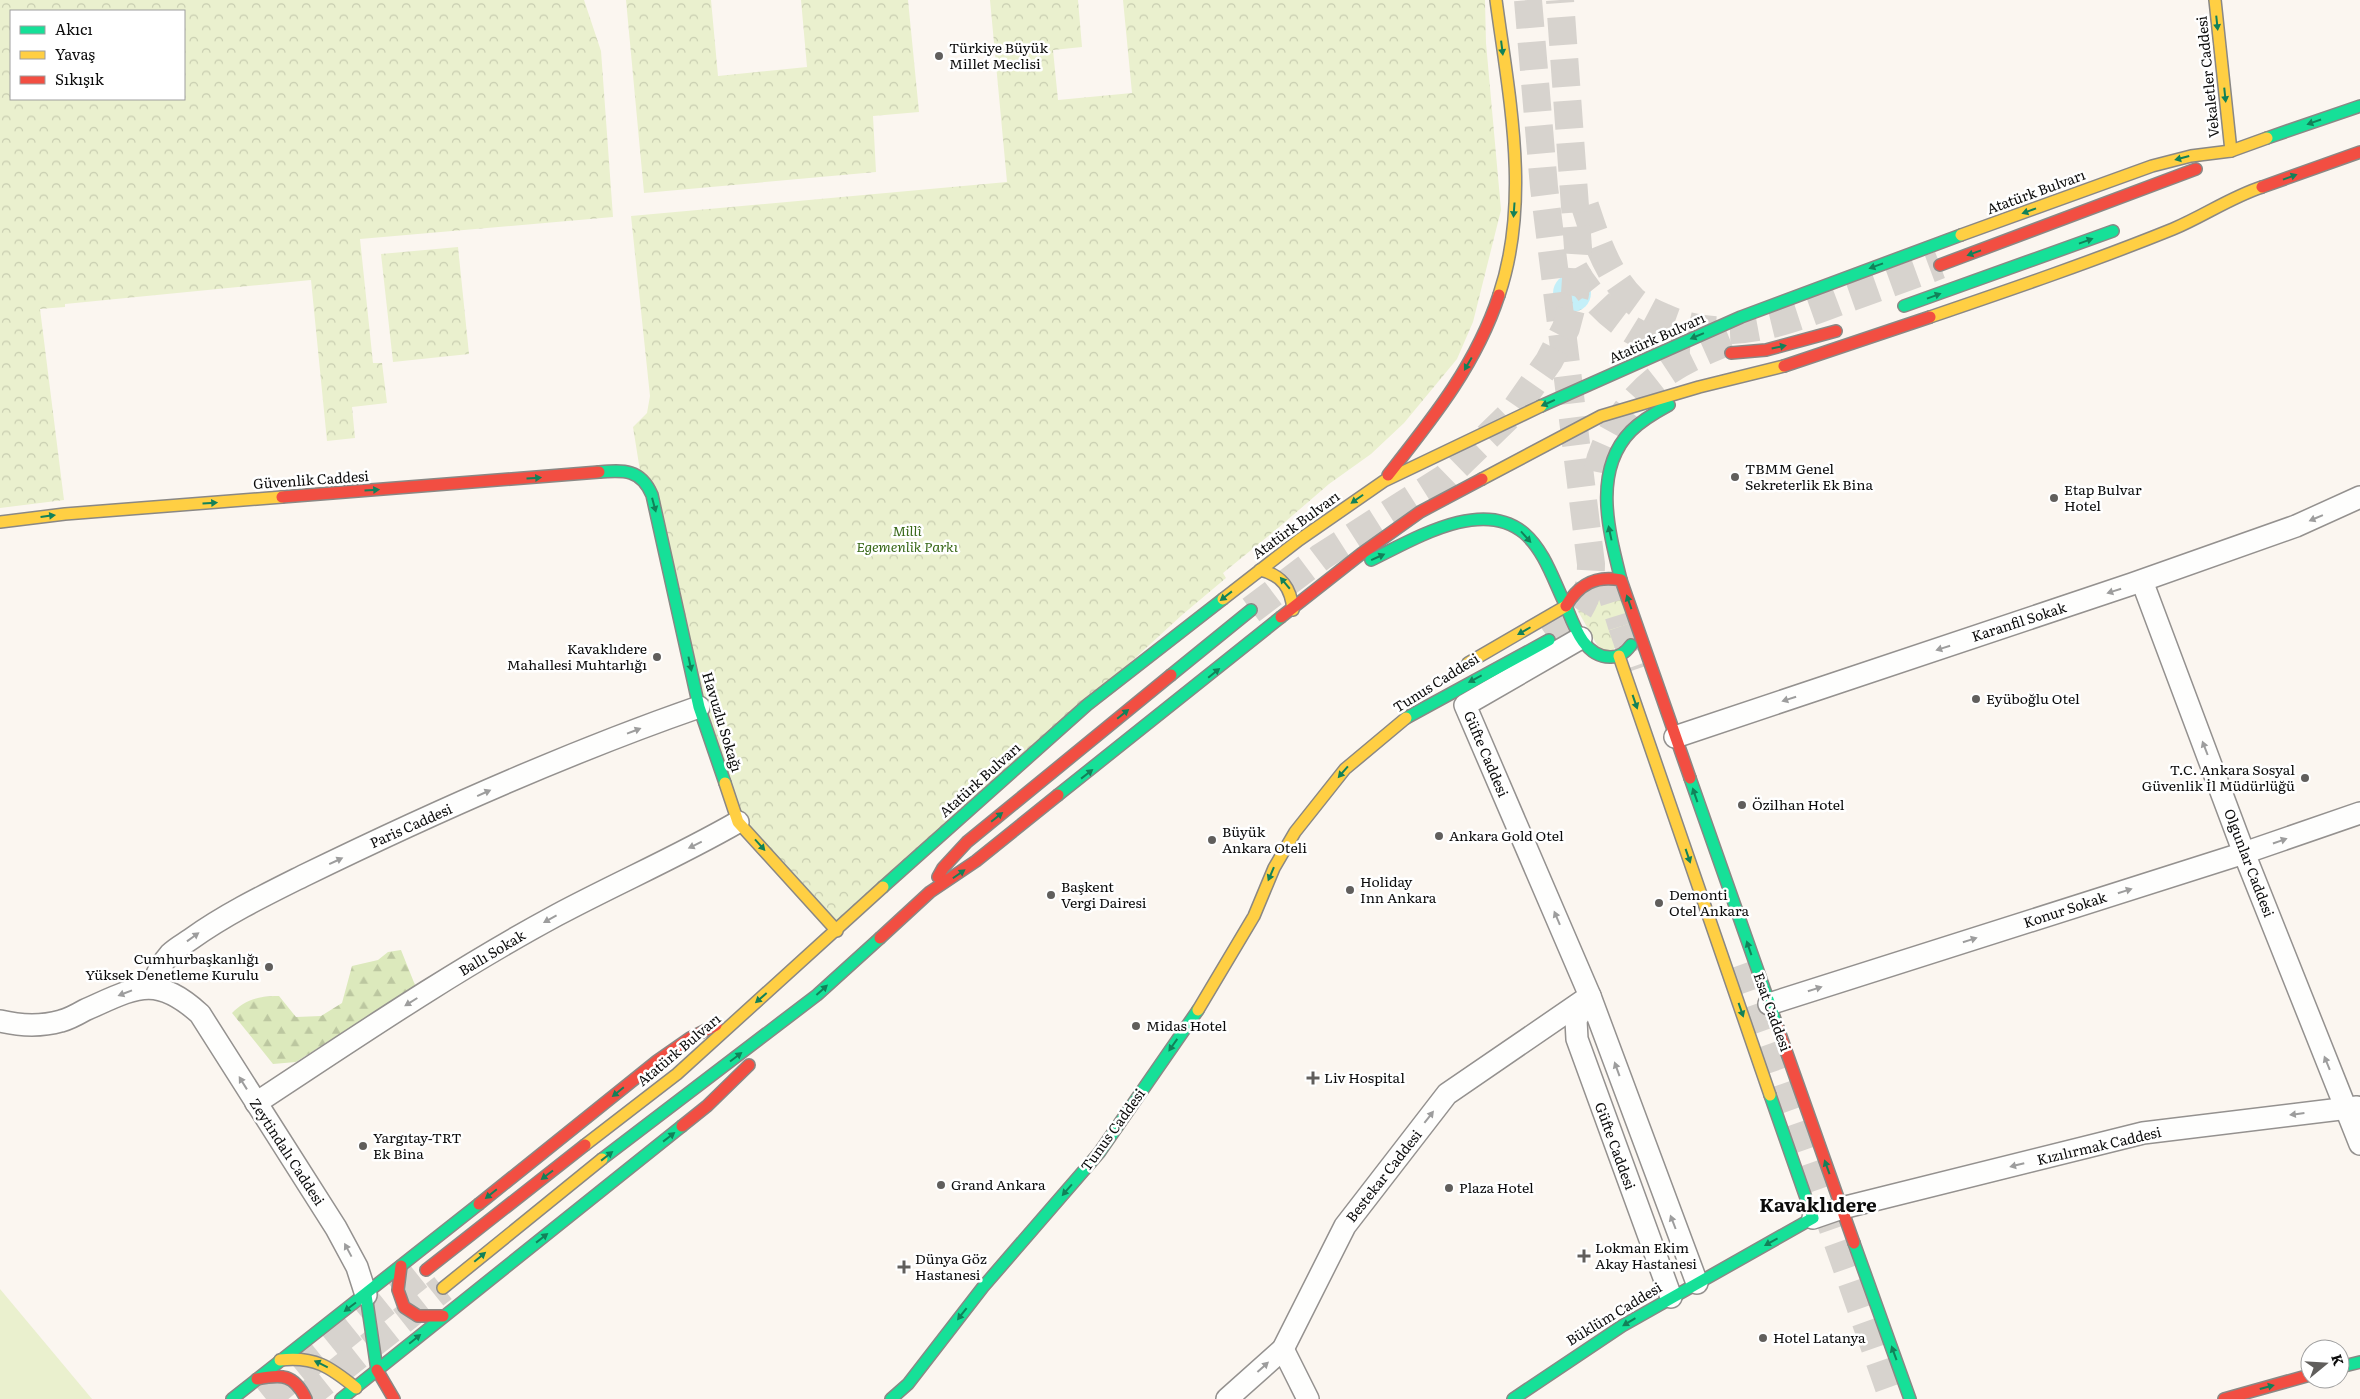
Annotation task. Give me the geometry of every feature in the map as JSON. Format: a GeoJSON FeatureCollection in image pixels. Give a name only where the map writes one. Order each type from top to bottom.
{"type":"FeatureCollection","features":[{"type":"Feature","properties":{"kind":"main road"},"geometry":{"type":"LineString","coordinates":[[1384,480],[1440,409],[1469,363],[1490,323],[1509,260],[1515,209],[1515,163],[1496,0]]}},
{"type":"Feature","properties":{"kind":"main road","name":"Vekaletler Caddesi"},"geometry":{"type":"LineString","coordinates":[[2215,0],[2231,151]]}},
{"type":"Feature","properties":{"kind":"main road","name":"Atatürk Bulvarı"},"geometry":{"type":"LineString","coordinates":[[426,1270],[677,1074],[837,931],[915,857],[1087,705],[1299,540],[1384,480],[1507,421],[1665,350],[1778,303],[2152,166],[2190,156],[2231,151],[2360,106]]}},
{"type":"Feature","properties":{"kind":"main road"},"geometry":{"type":"LineString","coordinates":[[1940,265],[2158,185],[2231,151]]}},
{"type":"Feature","properties":{"kind":"main road"},"geometry":{"type":"LineString","coordinates":[[2204,201],[2244,193],[2360,152]]}},
{"type":"Feature","properties":{"kind":"main road"},"geometry":{"type":"LineString","coordinates":[[443,1288],[616,1148],[817,995],[930,892],[976,861],[1375,543],[1420,512],[1601,416],[1699,387],[1802,361],[2015,288],[2172,230],[2209,213],[2244,193]]}},
{"type":"Feature","properties":{"kind":"main road"},"geometry":{"type":"LineString","coordinates":[[1889,312],[2127,226]]}},
{"type":"Feature","properties":{"kind":"main road"},"geometry":{"type":"LineString","coordinates":[[1731,353],[1766,350],[1843,328]]}},
{"type":"Feature","properties":{"kind":"main road","name":"Esat Caddesi"},"geometry":{"type":"LineString","coordinates":[[1699,387],[1643,420],[1629,433],[1616,451],[1609,468],[1606,492],[1607,518],[1621,580],[1769,1004],[1910,1399]]}},
{"type":"Feature","properties":{"kind":"main road","name":"Güvenlik Caddesi"},"geometry":{"type":"LineString","coordinates":[[0,522],[75,513],[625,470]]}},
{"type":"Feature","properties":{"kind":"main road","name":"Havuzlu Sokağı"},"geometry":{"type":"LineString","coordinates":[[625,470],[641,476],[650,489],[699,707],[738,822],[837,931]]}},
{"type":"Feature","properties":{"kind":"main road"},"geometry":{"type":"LineString","coordinates":[[1333,577],[1468,519],[1492,518],[1510,524],[1524,534],[1546,566],[1581,638],[1593,652],[1605,659],[1619,656],[1629,649],[1635,636],[1636,623]]}},
{"type":"Feature","properties":{"kind":"main road"},"geometry":{"type":"LineString","coordinates":[[1260,570],[1271,572],[1284,581],[1290,590],[1292,610]]}},
{"type":"Feature","properties":{"kind":"main road"},"geometry":{"type":"LineString","coordinates":[[1566,606],[1577,589],[1587,582],[1610,577],[1621,580]]}},
{"type":"Feature","properties":{"kind":"main road","name":"Tunus Caddesi"},"geometry":{"type":"LineString","coordinates":[[1459,668],[1566,606]]}},
{"type":"Feature","properties":{"kind":"main road"},"geometry":{"type":"LineString","coordinates":[[930,892],[943,868],[967,842],[1251,610]]}},
{"type":"Feature","properties":{"kind":"main road","name":"Tunus Caddesi"},"geometry":{"type":"LineString","coordinates":[[891,1399],[911,1392],[983,1287],[1099,1153],[1202,1005],[1254,916],[1274,868],[1296,832],[1345,769],[1408,716],[1549,640]]}},
{"type":"Feature","properties":{"kind":"main road","name":"Esat Caddesi"},"geometry":{"type":"LineString","coordinates":[[1619,656],[1813,1218]]}},
{"type":"Feature","properties":{"kind":"main road","name":"Tunus Caddesi"},"geometry":{"type":"LineString","coordinates":[[1296,832],[1300,809],[1317,785]]}},
{"type":"Feature","properties":{"kind":"main road"},"geometry":{"type":"LineString","coordinates":[[232,1399],[366,1295],[657,1061],[690,1038],[747,1010]]}},
{"type":"Feature","properties":{"kind":"main road"},"geometry":{"type":"LineString","coordinates":[[341,1399],[707,1106],[751,1062],[784,1021]]}},
{"type":"Feature","properties":{"kind":"main road","name":"Büklüm Caddesi"},"geometry":{"type":"LineString","coordinates":[[1514,1399],[1562,1363],[1671,1297],[1813,1218]]}},
{"type":"Feature","properties":{"kind":"main road"},"geometry":{"type":"LineString","coordinates":[[401,1266],[398,1294],[404,1307],[421,1318],[443,1316]]}},
{"type":"Feature","properties":{"kind":"main road"},"geometry":{"type":"LineString","coordinates":[[366,1295],[377,1370],[394,1399]]}},
{"type":"Feature","properties":{"kind":"main road"},"geometry":{"type":"LineString","coordinates":[[280,1360],[298,1358],[315,1360],[356,1388]]}},
{"type":"Feature","properties":{"kind":"main road"},"geometry":{"type":"LineString","coordinates":[[257,1379],[281,1375],[288,1377],[299,1385],[306,1399]]}},
{"type":"Feature","properties":{"kind":"main road"},"geometry":{"type":"LineString","coordinates":[[2224,1399],[2300,1378]]}},
{"type":"Feature","properties":{"kind":"street","name":"Karanfil Sokak"},"geometry":{"type":"LineString","coordinates":[[1675,737],[2142,581],[2296,526],[2360,497]]}},
{"type":"Feature","properties":{"kind":"street","name":"Olgunlar Caddesi"},"geometry":{"type":"LineString","coordinates":[[2142,581],[2244,854],[2352,1108],[2360,1144]]}},
{"type":"Feature","properties":{"kind":"street","name":"Güfte Caddesi"},"geometry":{"type":"LineString","coordinates":[[1581,638],[1465,705],[1590,996],[1697,1284]]}},
{"type":"Feature","properties":{"kind":"street","name":"Paris Caddesi"},"geometry":{"type":"LineString","coordinates":[[152,987],[157,972],[171,953],[205,928],[259,898],[529,773],[699,707]]}},
{"type":"Feature","properties":{"kind":"street","name":"Konur Sokak"},"geometry":{"type":"LineString","coordinates":[[1769,1004],[2244,854],[2360,813]]}},
{"type":"Feature","properties":{"kind":"street","name":"Ballı Sokak"},"geometry":{"type":"LineString","coordinates":[[256,1104],[383,1020],[490,953],[556,915],[738,822]]}},
{"type":"Feature","properties":{"kind":"street","name":"Zeytindalı Caddesi"},"geometry":{"type":"LineString","coordinates":[[152,987],[176,994],[200,1014],[336,1228],[357,1267],[366,1295]]}},
{"type":"Feature","properties":{"kind":"street"},"geometry":{"type":"LineString","coordinates":[[0,1021],[30,1026],[62,1021],[122,994],[136,989],[152,987]]}},
{"type":"Feature","properties":{"kind":"street","name":"Güfte Caddesi"},"geometry":{"type":"LineString","coordinates":[[1590,996],[1576,1020],[1577,1039],[1615,1148],[1671,1297]]}},
{"type":"Feature","properties":{"kind":"street","name":"Bestekar Caddesi"},"geometry":{"type":"LineString","coordinates":[[1226,1399],[1283,1349],[1345,1226],[1447,1094],[1590,996]]}},
{"type":"Feature","properties":{"kind":"street","name":"Kızılırmak Caddesi"},"geometry":{"type":"LineString","coordinates":[[1813,1218],[1842,1208],[2143,1133],[2352,1108]]}},
{"type":"Feature","properties":{"kind":"street"},"geometry":{"type":"LineString","coordinates":[[1615,1148],[1641,1137]]}},
{"type":"Feature","properties":{"kind":"street"},"geometry":{"type":"LineString","coordinates":[[1283,1349],[1308,1399]]}},
{"type":"Feature","properties":{"kind":"green space"},"geometry":{"type":"Polygon","coordinates":[[[0,0],[584,0],[601,51],[613,217],[360,239],[373,363],[382,363],[387,403],[352,407],[355,438],[327,441],[311,280],[65,304],[65,307],[40,309],[64,500],[0,508],[0,0]]]}},
{"type":"Feature","properties":{"kind":"green space"},"geometry":{"type":"Polygon","coordinates":[[[626,0],[711,0],[718,76],[807,67],[801,0],[908,0],[919,112],[873,116],[876,172],[644,193],[626,0]]]}},
{"type":"Feature","properties":{"kind":"green space","name":"Millî Egemenlik Parkı"},"geometry":{"type":"Polygon","coordinates":[[[990,0],[1078,0],[1082,47],[1053,50],[1058,100],[1132,93],[1123,0],[1485,0],[1486,43],[1501,210],[1473,322],[1457,359],[1404,423],[1371,454],[1329,484],[1223,573],[1226,578],[1182,615],[837,931],[738,822],[641,477],[633,427],[647,413],[650,396],[631,216],[1007,182],[990,0]]]}},
{"type":"Feature","properties":{"kind":"green space"},"geometry":{"type":"Polygon","coordinates":[[[458,247],[469,354],[393,362],[381,254],[458,247]]]}},
{"type":"Feature","properties":{"kind":"green space"},"geometry":{"type":"Polygon","coordinates":[[[1610,577],[1636,623],[1605,659],[1570,597],[1610,577]]]}},
{"type":"Feature","properties":{"kind":"green space"},"geometry":{"type":"Polygon","coordinates":[[[401,950],[417,990],[379,1009],[296,1062],[273,1064],[232,1013],[253,999],[279,996],[296,1017],[321,1016],[342,1003],[352,966],[378,960],[388,952],[401,950]]]}},
{"type":"Feature","properties":{"kind":"green space"},"geometry":{"type":"Polygon","coordinates":[[[0,1289],[92,1399],[0,1399],[0,1289]]]}},
{"type":"Feature","properties":{"kind":"water"},"geometry":{"type":"Polygon","coordinates":[[[1572,274],[1585,280],[1591,293],[1585,306],[1572,312],[1559,306],[1553,293],[1559,280],[1572,274]]]}},
{"type":"Feature","properties":{"kind":"tunnel"},"geometry":{"type":"LineString","coordinates":[[1528,0],[1544,187],[1591,564],[1588,588],[1580,608],[1575,617],[1549,640]]}},
{"type":"Feature","properties":{"kind":"tunnel"},"geometry":{"type":"LineString","coordinates":[[1251,610],[1321,557],[1445,478],[1514,411],[1549,361],[1566,328],[1575,294],[1578,248],[1560,0]]}},
{"type":"Feature","properties":{"kind":"tunnel"},"geometry":{"type":"LineString","coordinates":[[1585,206],[1609,268],[1633,300],[1647,310],[1663,317],[1686,325],[1710,330],[1755,328],[1801,316],[1940,265]]}},
{"type":"Feature","properties":{"kind":"tunnel"},"geometry":{"type":"LineString","coordinates":[[1574,269],[1595,299],[1622,323],[1654,341],[1690,350]]}},
{"type":"Feature","properties":{"kind":"tunnel"},"geometry":{"type":"LineString","coordinates":[[1597,472],[1603,451],[1612,432],[1632,403],[1645,389],[1688,359],[1740,337]]}},
{"type":"Feature","properties":{"kind":"tunnel"},"geometry":{"type":"LineString","coordinates":[[1606,575],[1622,626]]}},
{"type":"Feature","properties":{"kind":"tunnel"},"geometry":{"type":"LineString","coordinates":[[1622,626],[1637,669]]}},
{"type":"Feature","properties":{"kind":"tunnel"},"geometry":{"type":"LineString","coordinates":[[1740,965],[1893,1399]]}},
{"type":"Feature","properties":{"kind":"tunnel"},"geometry":{"type":"LineString","coordinates":[[266,1399],[426,1270]]}},
{"type":"Feature","properties":{"kind":"tunnel"},"geometry":{"type":"LineString","coordinates":[[303,1399],[443,1288]]}},
{"type":"Feature","properties":{"kind":"traffic: fast"},"geometry":{"type":"LineString","coordinates":[[2267,138],[2360,106]]}},
{"type":"Feature","properties":{"kind":"traffic: fast"},"geometry":{"type":"LineString","coordinates":[[1904,306],[2113,231]]}},
{"type":"Feature","properties":{"kind":"traffic: fast"},"geometry":{"type":"LineString","coordinates":[[1541,406],[1741,317],[1961,235]]}},
{"type":"Feature","properties":{"kind":"traffic: fast"},"geometry":{"type":"LineString","coordinates":[[1621,580],[1612,542],[1607,503],[1611,464],[1619,447],[1631,431],[1654,413],[1669,405]]}},
{"type":"Feature","properties":{"kind":"traffic: fast"},"geometry":{"type":"LineString","coordinates":[[599,472],[616,471],[631,473],[643,480],[652,495],[699,707],[725,783]]}},
{"type":"Feature","properties":{"kind":"traffic: fast"},"geometry":{"type":"LineString","coordinates":[[1371,560],[1427,533],[1468,520],[1488,519],[1507,523],[1524,533],[1538,549],[1566,606]]}},
{"type":"Feature","properties":{"kind":"traffic: fast"},"geometry":{"type":"LineString","coordinates":[[883,887],[1087,705],[1223,599]]}},
{"type":"Feature","properties":{"kind":"traffic: fast"},"geometry":{"type":"LineString","coordinates":[[1566,606],[1577,631],[1587,647],[1594,652],[1602,656],[1614,657],[1622,654],[1631,645]]}},
{"type":"Feature","properties":{"kind":"traffic: fast"},"geometry":{"type":"LineString","coordinates":[[1171,675],[1251,610]]}},
{"type":"Feature","properties":{"kind":"traffic: fast"},"geometry":{"type":"LineString","coordinates":[[1058,795],[1281,617]]}},
{"type":"Feature","properties":{"kind":"traffic: fast"},"geometry":{"type":"LineString","coordinates":[[1406,718],[1549,640]]}},
{"type":"Feature","properties":{"kind":"traffic: fast"},"geometry":{"type":"LineString","coordinates":[[1690,778],[1778,1028]]}},
{"type":"Feature","properties":{"kind":"traffic: fast"},"geometry":{"type":"LineString","coordinates":[[602,1159],[817,995],[880,938]]}},
{"type":"Feature","properties":{"kind":"traffic: fast"},"geometry":{"type":"LineString","coordinates":[[891,1399],[908,1384],[983,1287],[1099,1153],[1198,1010]]}},
{"type":"Feature","properties":{"kind":"traffic: fast"},"geometry":{"type":"LineString","coordinates":[[1513,1399],[1622,1326],[1813,1218],[1770,1095]]}},
{"type":"Feature","properties":{"kind":"traffic: fast"},"geometry":{"type":"LineString","coordinates":[[341,1399],[682,1126]]}},
{"type":"Feature","properties":{"kind":"traffic: fast"},"geometry":{"type":"LineString","coordinates":[[232,1399],[479,1204]]}},
{"type":"Feature","properties":{"kind":"traffic: fast"},"geometry":{"type":"LineString","coordinates":[[1854,1243],[1910,1399]]}},
{"type":"Feature","properties":{"kind":"traffic: fast"},"geometry":{"type":"LineString","coordinates":[[366,1295],[377,1370]]}},
{"type":"Feature","properties":{"kind":"traffic: fast"},"geometry":{"type":"LineString","coordinates":[[2350,1364],[2360,1362]]}},
{"type":"Feature","properties":{"kind":"traffic: slow"},"geometry":{"type":"LineString","coordinates":[[1496,0],[1511,111],[1516,185],[1509,259],[1499,295]]}},
{"type":"Feature","properties":{"kind":"traffic: slow"},"geometry":{"type":"LineString","coordinates":[[2215,0],[2231,151]]}},
{"type":"Feature","properties":{"kind":"traffic: slow"},"geometry":{"type":"LineString","coordinates":[[1961,235],[2152,166],[2191,156],[2231,151],[2267,138]]}},
{"type":"Feature","properties":{"kind":"traffic: slow"},"geometry":{"type":"LineString","coordinates":[[1930,317],[2143,241],[2262,187]]}},
{"type":"Feature","properties":{"kind":"traffic: slow"},"geometry":{"type":"LineString","coordinates":[[1482,479],[1601,416],[1699,387],[1784,366]]}},
{"type":"Feature","properties":{"kind":"traffic: slow"},"geometry":{"type":"LineString","coordinates":[[1223,599],[1299,540],[1384,481],[1541,406]]}},
{"type":"Feature","properties":{"kind":"traffic: slow"},"geometry":{"type":"LineString","coordinates":[[0,522],[65,514],[282,497]]}},
{"type":"Feature","properties":{"kind":"traffic: slow"},"geometry":{"type":"LineString","coordinates":[[1260,570],[1280,579],[1290,595],[1293,610]]}},
{"type":"Feature","properties":{"kind":"traffic: slow"},"geometry":{"type":"LineString","coordinates":[[1468,663],[1566,606]]}},
{"type":"Feature","properties":{"kind":"traffic: slow"},"geometry":{"type":"LineString","coordinates":[[1619,656],[1770,1095]]}},
{"type":"Feature","properties":{"kind":"traffic: slow"},"geometry":{"type":"LineString","coordinates":[[1198,1010],[1254,916],[1274,868],[1295,832],[1345,769],[1406,718]]}},
{"type":"Feature","properties":{"kind":"traffic: slow"},"geometry":{"type":"LineString","coordinates":[[725,783],[738,822],[837,931]]}},
{"type":"Feature","properties":{"kind":"traffic: slow"},"geometry":{"type":"LineString","coordinates":[[585,1145],[677,1074],[883,887]]}},
{"type":"Feature","properties":{"kind":"traffic: slow"},"geometry":{"type":"LineString","coordinates":[[443,1288],[602,1159]]}},
{"type":"Feature","properties":{"kind":"traffic: slow"},"geometry":{"type":"LineString","coordinates":[[280,1360],[292,1359],[313,1362],[330,1369],[356,1388]]}},
{"type":"Feature","properties":{"kind":"traffic: jam"},"geometry":{"type":"LineString","coordinates":[[2262,187],[2360,152]]}},
{"type":"Feature","properties":{"kind":"traffic: jam"},"geometry":{"type":"LineString","coordinates":[[1940,265],[2196,169]]}},
{"type":"Feature","properties":{"kind":"traffic: jam"},"geometry":{"type":"LineString","coordinates":[[1388,475],[1421,433],[1466,368],[1499,295]]}},
{"type":"Feature","properties":{"kind":"traffic: jam"},"geometry":{"type":"LineString","coordinates":[[1784,366],[1930,317]]}},
{"type":"Feature","properties":{"kind":"traffic: jam"},"geometry":{"type":"LineString","coordinates":[[1731,353],[1766,350],[1836,331]]}},
{"type":"Feature","properties":{"kind":"traffic: jam"},"geometry":{"type":"LineString","coordinates":[[282,497],[599,472]]}},
{"type":"Feature","properties":{"kind":"traffic: jam"},"geometry":{"type":"LineString","coordinates":[[1281,617],[1361,554],[1420,512],[1482,479]]}},
{"type":"Feature","properties":{"kind":"traffic: jam"},"geometry":{"type":"LineString","coordinates":[[1566,606],[1571,598],[1589,583],[1604,579],[1621,580],[1690,778]]}},
{"type":"Feature","properties":{"kind":"traffic: jam"},"geometry":{"type":"LineString","coordinates":[[938,877],[943,868],[967,842],[1171,675]]}},
{"type":"Feature","properties":{"kind":"traffic: jam"},"geometry":{"type":"LineString","coordinates":[[880,938],[930,892],[976,861],[1058,795]]}},
{"type":"Feature","properties":{"kind":"traffic: jam"},"geometry":{"type":"LineString","coordinates":[[479,1204],[657,1061],[690,1038],[716,1025]]}},
{"type":"Feature","properties":{"kind":"traffic: jam"},"geometry":{"type":"LineString","coordinates":[[1778,1028],[1854,1243]]}},
{"type":"Feature","properties":{"kind":"traffic: jam"},"geometry":{"type":"LineString","coordinates":[[682,1126],[707,1106],[749,1065]]}},
{"type":"Feature","properties":{"kind":"traffic: jam"},"geometry":{"type":"LineString","coordinates":[[426,1270],[585,1145]]}},
{"type":"Feature","properties":{"kind":"traffic: jam"},"geometry":{"type":"LineString","coordinates":[[401,1266],[398,1290],[404,1307],[418,1316],[443,1316]]}},
{"type":"Feature","properties":{"kind":"traffic: jam"},"geometry":{"type":"LineString","coordinates":[[377,1370],[394,1399]]}},
{"type":"Feature","properties":{"kind":"traffic: jam"},"geometry":{"type":"LineString","coordinates":[[257,1379],[274,1376],[292,1380],[306,1399]]}},
{"type":"Feature","properties":{"kind":"traffic: jam"},"geometry":{"type":"LineString","coordinates":[[2224,1399],[2300,1378]]}},
{"type":"Feature","properties":{"kind":"place","name":"Türkiye Büyük Millet Meclisi"},"geometry":{"type":"Point","coordinates":[939,56]}},
{"type":"Feature","properties":{"kind":"place","name":"TBMM Genel Sekreterlik Ek Bina"},"geometry":{"type":"Point","coordinates":[1735,477]}},
{"type":"Feature","properties":{"kind":"place","name":"Etap Bulvar Hotel"},"geometry":{"type":"Point","coordinates":[2054,498]}},
{"type":"Feature","properties":{"kind":"place","name":"Kavaklıdere Mahallesi Muhtarlığı"},"geometry":{"type":"Point","coordinates":[657,657]}},
{"type":"Feature","properties":{"kind":"place","name":"Eyüboğlu Otel"},"geometry":{"type":"Point","coordinates":[1976,699]}},
{"type":"Feature","properties":{"kind":"place","name":"T.C. Ankara Sosyal Güvenlik İl Müdürlüğü"},"geometry":{"type":"Point","coordinates":[2305,778]}},
{"type":"Feature","properties":{"kind":"place","name":"Özilhan Hotel"},"geometry":{"type":"Point","coordinates":[1742,805]}},
{"type":"Feature","properties":{"kind":"place","name":"Ankara Gold Otel"},"geometry":{"type":"Point","coordinates":[1439,836]}},
{"type":"Feature","properties":{"kind":"place","name":"Büyük Ankara Oteli"},"geometry":{"type":"Point","coordinates":[1212,840]}},
{"type":"Feature","properties":{"kind":"place","name":"Holiday Inn Ankara"},"geometry":{"type":"Point","coordinates":[1350,890]}},
{"type":"Feature","properties":{"kind":"place","name":"Başkent Vergi Dairesi"},"geometry":{"type":"Point","coordinates":[1051,895]}},
{"type":"Feature","properties":{"kind":"place","name":"Demonti Otel Ankara"},"geometry":{"type":"Point","coordinates":[1659,903]}},
{"type":"Feature","properties":{"kind":"place","name":"Cumhurbaşkanlığı Yüksek Denetleme Kurulu"},"geometry":{"type":"Point","coordinates":[269,967]}},
{"type":"Feature","properties":{"kind":"place","name":"Midas Hotel"},"geometry":{"type":"Point","coordinates":[1136,1026]}},
{"type":"Feature","properties":{"kind":"place","name":"Liv Hospital"},"geometry":{"type":"Point","coordinates":[1313,1078]}},
{"type":"Feature","properties":{"kind":"place","name":"Yargıtay-TRT Ek Bina"},"geometry":{"type":"Point","coordinates":[363,1146]}},
{"type":"Feature","properties":{"kind":"place","name":"Grand Ankara"},"geometry":{"type":"Point","coordinates":[941,1185]}},
{"type":"Feature","properties":{"kind":"place","name":"Plaza Hotel"},"geometry":{"type":"Point","coordinates":[1449,1188]}},
{"type":"Feature","properties":{"kind":"place","name":"Lokman Ekim Akay Hastanesi"},"geometry":{"type":"Point","coordinates":[1584,1256]}},
{"type":"Feature","properties":{"kind":"place","name":"Dünya Göz Hastanesi"},"geometry":{"type":"Point","coordinates":[904,1267]}},
{"type":"Feature","properties":{"kind":"place","name":"Hotel Latanya"},"geometry":{"type":"Point","coordinates":[1763,1338]}},
{"type":"Feature","properties":{"kind":"district","name":"Kavaklıdere"},"geometry":{"type":"Point","coordinates":[1818,1205]}}]}
